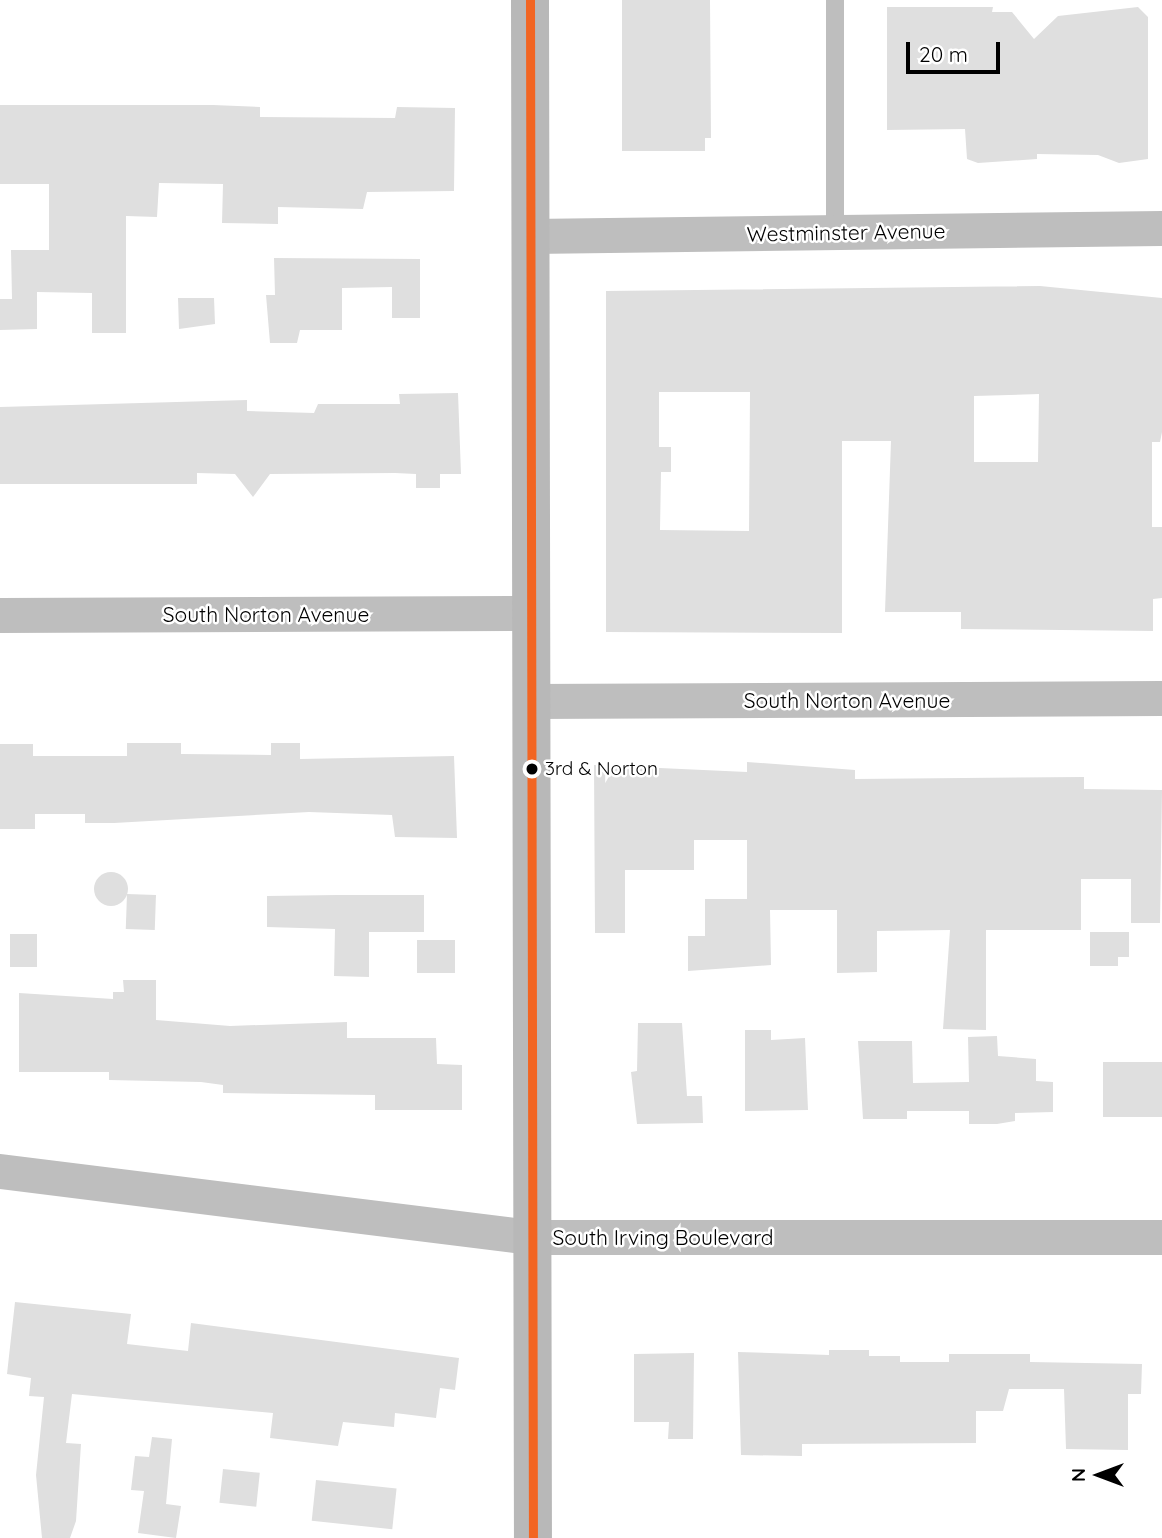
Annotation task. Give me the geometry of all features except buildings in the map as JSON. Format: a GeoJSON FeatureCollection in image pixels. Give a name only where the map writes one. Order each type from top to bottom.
{"type":"FeatureCollection","features":[{"type":"Feature","properties":{"kind":"main road"},"geometry":{"type":"LineString","coordinates":[[530,0],[533,1538]]}},
{"type":"Feature","properties":{"kind":"street","name":"Westminster Avenue"},"geometry":{"type":"LineString","coordinates":[[531,236],[1162,228]]}},
{"type":"Feature","properties":{"kind":"street","name":"South Norton Avenue"},"geometry":{"type":"LineString","coordinates":[[0,615],[531,613]]}},
{"type":"Feature","properties":{"kind":"street","name":"South Norton Avenue"},"geometry":{"type":"LineString","coordinates":[[531,701],[1162,698]]}},
{"type":"Feature","properties":{"kind":"street","name":"South Irving Boulevard"},"geometry":{"type":"LineString","coordinates":[[0,1171],[531,1237],[1162,1237]]}},
{"type":"Feature","properties":{"kind":"lane"},"geometry":{"type":"LineString","coordinates":[[835,0],[835,232]]}},
{"type":"Feature","properties":{"kind":"transit line"},"geometry":{"type":"LineString","coordinates":[[530,0],[533,1538]]}},
{"type":"Feature","properties":{"kind":"place","name":"3rd & Norton"},"geometry":{"type":"Point","coordinates":[532,769]}}]}
